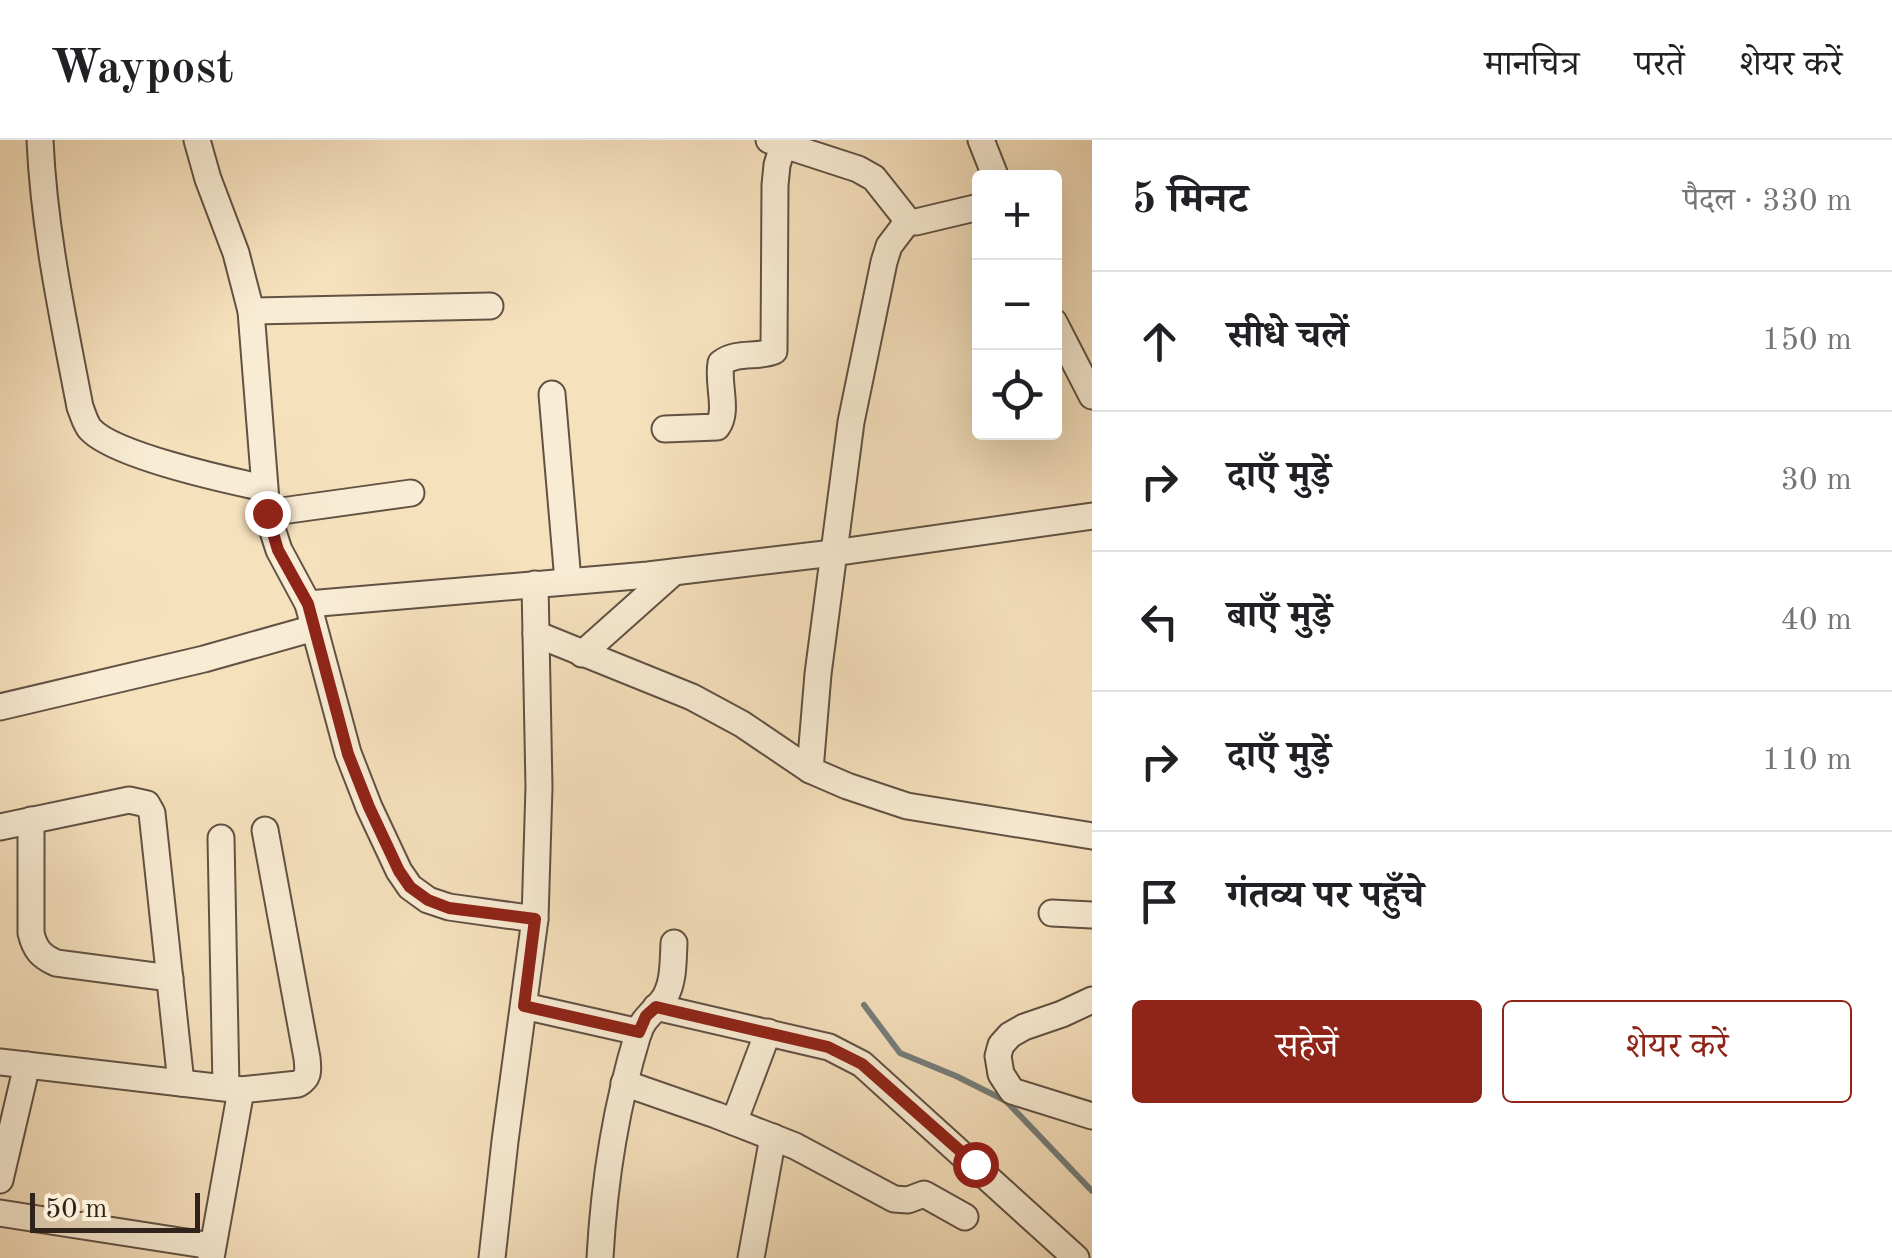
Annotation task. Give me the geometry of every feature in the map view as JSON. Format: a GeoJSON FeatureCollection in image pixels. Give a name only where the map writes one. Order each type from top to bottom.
{"type":"FeatureCollection","features":[{"type":"Feature","properties":{"kind":"street"},"geometry":{"type":"LineString","coordinates":[[40,140],[50,248],[87,426],[125,450],[228,480],[265,500],[411,492]]}},
{"type":"Feature","properties":{"kind":"street"},"geometry":{"type":"LineString","coordinates":[[197,140],[236,253],[251,311],[265,500],[278,550],[310,616],[348,754],[384,839],[410,887],[428,900],[449,908],[535,919]]}},
{"type":"Feature","properties":{"kind":"street"},"geometry":{"type":"LineString","coordinates":[[981,140],[993,170]]}},
{"type":"Feature","properties":{"kind":"street"},"geometry":{"type":"LineString","coordinates":[[664,430],[717,428],[723,417],[721,363],[735,356],[774,351],[776,142],[858,168],[874,178],[908,221],[972,209]]}},
{"type":"Feature","properties":{"kind":"street"},"geometry":{"type":"LineString","coordinates":[[810,770],[818,674],[850,422],[888,246],[908,221]]}},
{"type":"Feature","properties":{"kind":"street"},"geometry":{"type":"LineString","coordinates":[[251,311],[490,306]]}},
{"type":"Feature","properties":{"kind":"street"},"geometry":{"type":"LineString","coordinates":[[1062,338],[1092,396]]}},
{"type":"Feature","properties":{"kind":"street"},"geometry":{"type":"LineString","coordinates":[[552,394],[568,581]]}},
{"type":"Feature","properties":{"kind":"street"},"geometry":{"type":"LineString","coordinates":[[0,707],[204,658],[310,616],[535,584],[834,554],[1092,516]]}},
{"type":"Feature","properties":{"kind":"street"},"geometry":{"type":"LineString","coordinates":[[582,654],[674,572]]}},
{"type":"Feature","properties":{"kind":"street"},"geometry":{"type":"LineString","coordinates":[[492,1258],[535,919],[539,788],[535,584]]}},
{"type":"Feature","properties":{"kind":"street"},"geometry":{"type":"LineString","coordinates":[[536,634],[692,697],[742,724],[810,770],[848,786],[907,806],[1092,836]]}},
{"type":"Feature","properties":{"kind":"street"},"geometry":{"type":"LineString","coordinates":[[0,827],[128,800],[147,804],[152,814],[181,1082]]}},
{"type":"Feature","properties":{"kind":"street"},"geometry":{"type":"LineString","coordinates":[[31,820],[31,933],[42,957],[56,963],[170,978]]}},
{"type":"Feature","properties":{"kind":"street"},"geometry":{"type":"LineString","coordinates":[[0,1062],[233,1089],[306,1080],[308,1072],[265,830]]}},
{"type":"Feature","properties":{"kind":"street"},"geometry":{"type":"LineString","coordinates":[[0,1213],[211,1252],[233,1089],[221,838]]}},
{"type":"Feature","properties":{"kind":"street"},"geometry":{"type":"LineString","coordinates":[[1052,913],[1092,914]]}},
{"type":"Feature","properties":{"kind":"street"},"geometry":{"type":"LineString","coordinates":[[600,1258],[624,1083],[646,1016],[668,993],[674,943]]}},
{"type":"Feature","properties":{"kind":"street"},"geometry":{"type":"LineString","coordinates":[[1092,1000],[1010,1035],[998,1056],[1001,1074],[1012,1091],[1092,1116]]}},
{"type":"Feature","properties":{"kind":"street"},"geometry":{"type":"LineString","coordinates":[[524,1006],[639,1032]]}},
{"type":"Feature","properties":{"kind":"street"},"geometry":{"type":"LineString","coordinates":[[656,1007],[828,1047],[862,1064],[1076,1258]]}},
{"type":"Feature","properties":{"kind":"street"},"geometry":{"type":"LineString","coordinates":[[734,1122],[768,1032]]}},
{"type":"Feature","properties":{"kind":"street"},"geometry":{"type":"LineString","coordinates":[[0,1180],[27,1065]]}},
{"type":"Feature","properties":{"kind":"street"},"geometry":{"type":"LineString","coordinates":[[624,1083],[795,1146],[894,1199],[903,1201],[924,1194],[965,1217]]}},
{"type":"Feature","properties":{"kind":"street"},"geometry":{"type":"LineString","coordinates":[[750,1258],[772,1137]]}},
{"type":"Feature","properties":{"kind":"waterway"},"geometry":{"type":"LineString","coordinates":[[864,1005],[900,1053],[1006,1101],[1092,1191]]}},
{"type":"Feature","properties":{"kind":"route"},"geometry":{"type":"LineString","coordinates":[[267,513],[278,550],[308,604],[348,754],[399,871],[410,887],[449,908],[535,919],[524,1006],[639,1032],[646,1016],[656,1007],[828,1047],[862,1064],[975,1164]]}}]}
